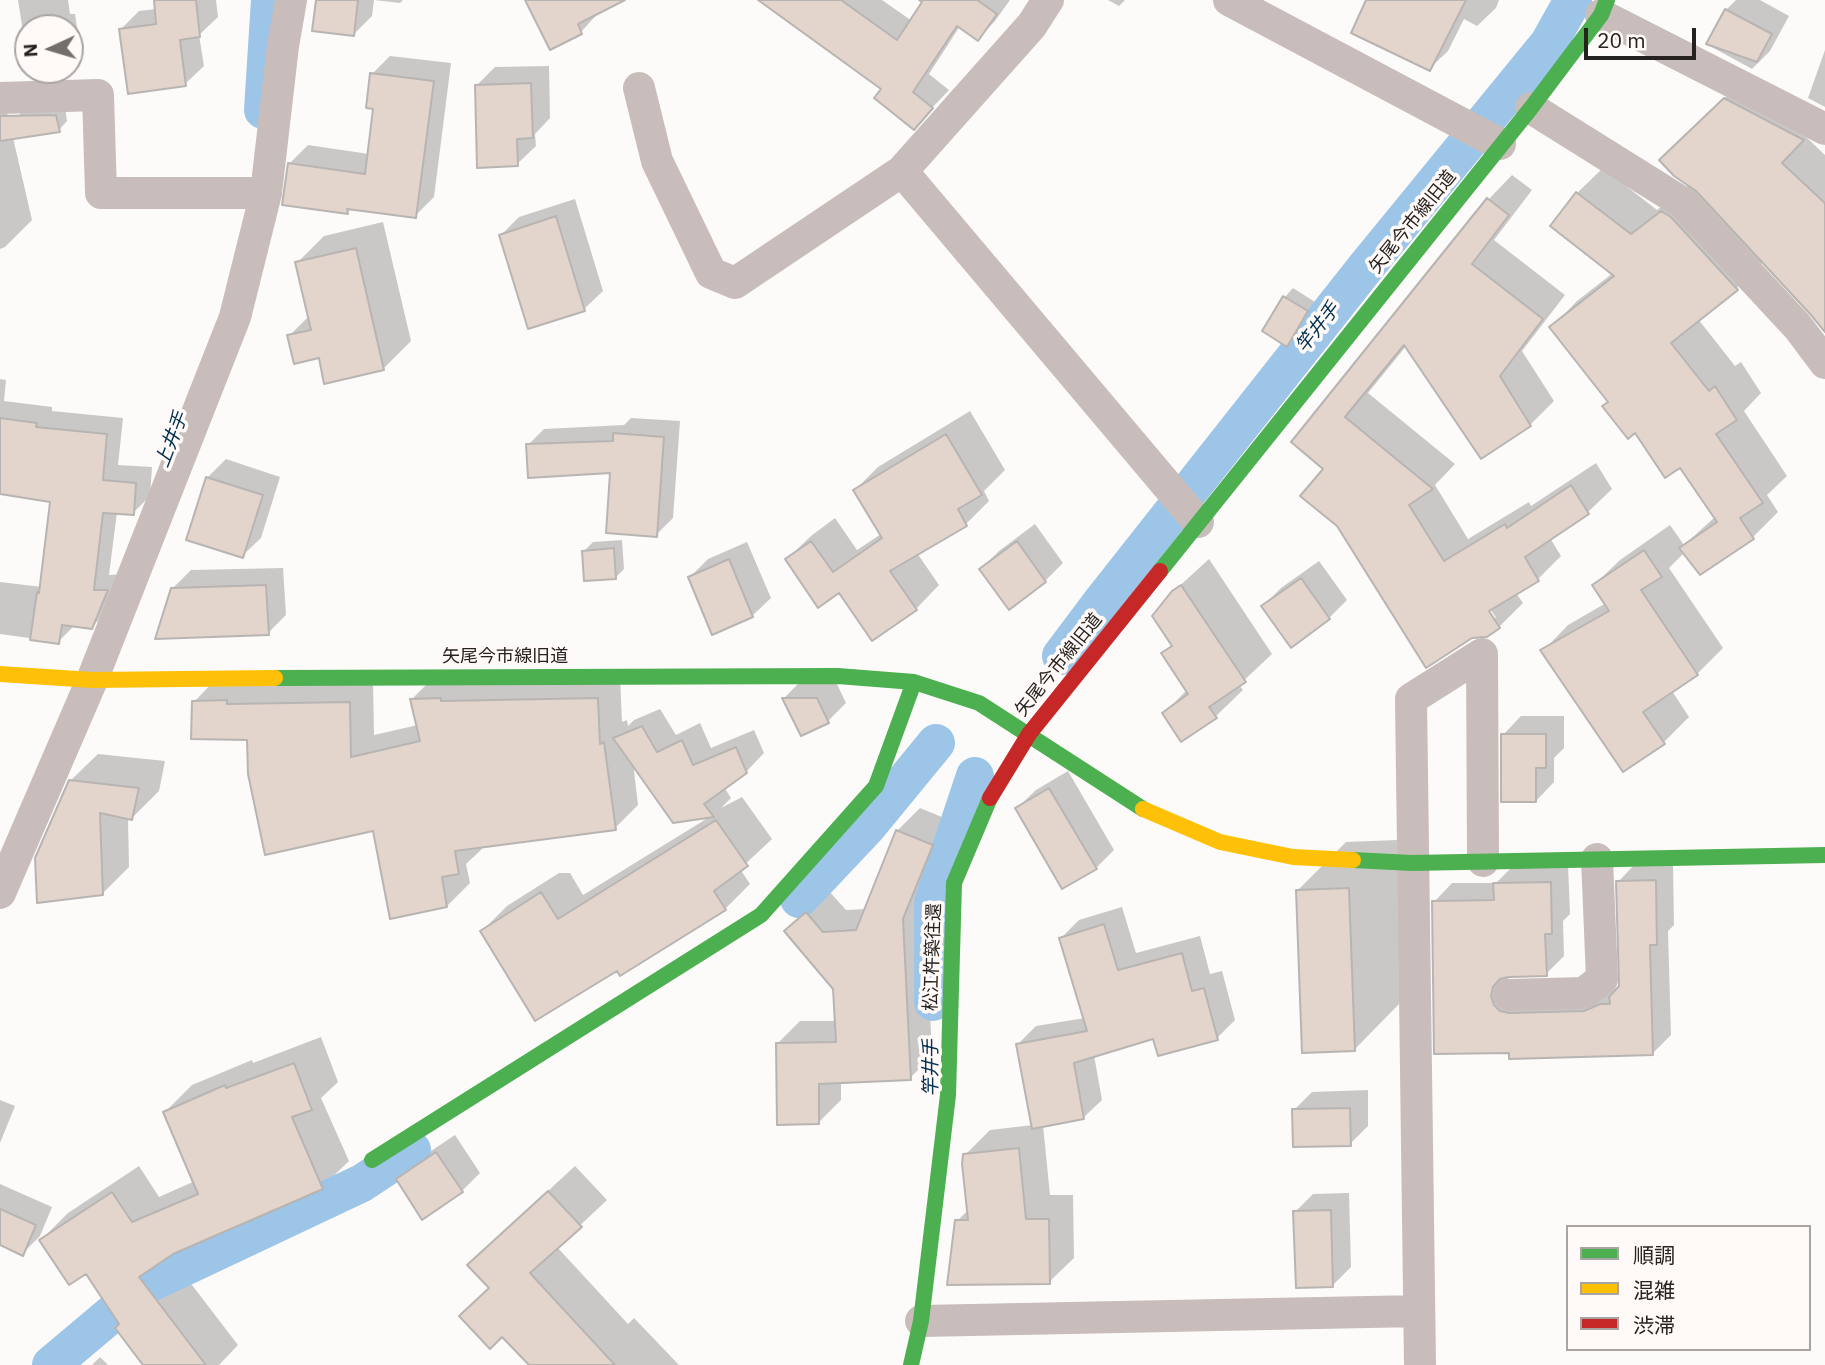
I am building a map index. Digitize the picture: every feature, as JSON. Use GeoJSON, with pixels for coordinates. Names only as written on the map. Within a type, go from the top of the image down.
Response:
{"type":"FeatureCollection","features":[{"type":"Feature","properties":{"kind":"street"},"geometry":{"type":"LineString","coordinates":[[0,893],[92,680],[235,317],[266,193],[291,0]]}},
{"type":"Feature","properties":{"kind":"street"},"geometry":{"type":"LineString","coordinates":[[639,88],[657,161],[711,273],[735,283],[902,172],[1032,25],[1048,0]]}},
{"type":"Feature","properties":{"kind":"street"},"geometry":{"type":"LineString","coordinates":[[1229,0],[1500,144]]}},
{"type":"Feature","properties":{"kind":"street"},"geometry":{"type":"LineString","coordinates":[[1604,7],[1825,130]]}},
{"type":"Feature","properties":{"kind":"street","name":"矢尾今市線旧道"},"geometry":{"type":"LineString","coordinates":[[0,674],[92,680],[838,676],[914,682],[979,703],[1029,734],[1531,108],[1604,7]]}},
{"type":"Feature","properties":{"kind":"street"},"geometry":{"type":"LineString","coordinates":[[0,98],[98,95],[101,193],[266,193]]}},
{"type":"Feature","properties":{"kind":"street"},"geometry":{"type":"LineString","coordinates":[[1531,108],[1683,203],[1798,327],[1825,363]]}},
{"type":"Feature","properties":{"kind":"street"},"geometry":{"type":"LineString","coordinates":[[902,172],[1198,522]]}},
{"type":"Feature","properties":{"kind":"street"},"geometry":{"type":"LineString","coordinates":[[1420,1365],[1411,699],[1482,654],[1483,861]]}},
{"type":"Feature","properties":{"kind":"street"},"geometry":{"type":"LineString","coordinates":[[372,1160],[761,915],[876,786],[914,682]]}},
{"type":"Feature","properties":{"kind":"street"},"geometry":{"type":"LineString","coordinates":[[1029,734],[1147,812],[1220,842],[1293,856],[1412,863],[1825,855]]}},
{"type":"Feature","properties":{"kind":"street","name":"松江杵築往還"},"geometry":{"type":"LineString","coordinates":[[911,1365],[921,1321],[948,1095],[954,883],[984,808],[1029,734]]}},
{"type":"Feature","properties":{"kind":"street"},"geometry":{"type":"LineString","coordinates":[[1509,995],[1584,993],[1602,979],[1597,859]]}},
{"type":"Feature","properties":{"kind":"street"},"geometry":{"type":"LineString","coordinates":[[921,1321],[1418,1311]]}},
{"type":"Feature","properties":{"kind":"building"},"geometry":{"type":"Polygon","coordinates":[[[154,0],[196,0],[200,37],[180,40],[186,86],[128,94],[119,29],[156,24],[154,0]]]}},
{"type":"Feature","properties":{"kind":"building"},"geometry":{"type":"Polygon","coordinates":[[[316,0],[358,0],[354,36],[312,31],[316,0]]]}},
{"type":"Feature","properties":{"kind":"building"},"geometry":{"type":"Polygon","coordinates":[[[525,0],[625,0],[578,24],[582,34],[550,50],[525,0]]]}},
{"type":"Feature","properties":{"kind":"building"},"geometry":{"type":"Polygon","coordinates":[[[758,0],[841,0],[897,40],[922,2],[919,0],[977,0],[997,14],[978,41],[957,26],[913,92],[933,108],[914,130],[874,98],[881,89],[758,0]]]}},
{"type":"Feature","properties":{"kind":"building"},"geometry":{"type":"Polygon","coordinates":[[[1366,0],[1466,0],[1430,71],[1351,33],[1366,0]]]}},
{"type":"Feature","properties":{"kind":"building"},"geometry":{"type":"Polygon","coordinates":[[[1725,9],[1772,34],[1757,62],[1706,44],[1725,9]]]}},
{"type":"Feature","properties":{"kind":"building"},"geometry":{"type":"Polygon","coordinates":[[[370,73],[434,81],[416,218],[347,209],[348,214],[282,205],[288,163],[365,174],[373,109],[366,108],[370,73]]]}},
{"type":"Feature","properties":{"kind":"building"},"geometry":{"type":"Polygon","coordinates":[[[531,83],[533,138],[517,139],[518,166],[477,168],[475,85],[531,83]]]}},
{"type":"Feature","properties":{"kind":"building"},"geometry":{"type":"Polygon","coordinates":[[[1724,98],[1804,140],[1782,163],[1825,203],[1825,332],[1696,191],[1674,176],[1659,160],[1724,98]]]}},
{"type":"Feature","properties":{"kind":"building"},"geometry":{"type":"Polygon","coordinates":[[[56,115],[60,132],[0,141],[0,116],[56,115]]]}},
{"type":"Feature","properties":{"kind":"building"},"geometry":{"type":"Polygon","coordinates":[[[1576,192],[1631,234],[1661,211],[1671,217],[1738,290],[1671,343],[1709,391],[1715,386],[1737,420],[1716,434],[1763,503],[1740,518],[1754,539],[1700,575],[1679,548],[1717,522],[1680,468],[1665,478],[1635,433],[1628,439],[1602,406],[1608,402],[1549,327],[1614,276],[1550,226],[1576,192]]]}},
{"type":"Feature","properties":{"kind":"building"},"geometry":{"type":"Polygon","coordinates":[[[1487,198],[1509,215],[1472,264],[1543,319],[1500,376],[1531,426],[1481,459],[1404,345],[1345,417],[1433,489],[1409,505],[1444,561],[1505,524],[1507,528],[1571,485],[1589,514],[1525,557],[1539,581],[1489,611],[1500,628],[1487,637],[1472,638],[1426,668],[1337,526],[1300,496],[1323,469],[1291,442],[1487,198]]]}},
{"type":"Feature","properties":{"kind":"building"},"geometry":{"type":"Polygon","coordinates":[[[556,216],[585,311],[528,329],[499,235],[556,216]]]}},
{"type":"Feature","properties":{"kind":"building"},"geometry":{"type":"Polygon","coordinates":[[[356,248],[384,370],[324,384],[319,358],[294,364],[287,335],[311,330],[295,262],[356,248]]]}},
{"type":"Feature","properties":{"kind":"building"},"geometry":{"type":"Polygon","coordinates":[[[1283,296],[1308,311],[1287,347],[1262,331],[1283,296]]]}},
{"type":"Feature","properties":{"kind":"building"},"geometry":{"type":"Polygon","coordinates":[[[0,418],[37,423],[36,427],[107,434],[103,480],[136,483],[134,515],[103,513],[94,590],[108,590],[92,629],[62,625],[59,644],[30,640],[37,592],[39,593],[50,502],[0,494],[0,418]]]}},
{"type":"Feature","properties":{"kind":"building"},"geometry":{"type":"Polygon","coordinates":[[[613,433],[664,437],[657,537],[606,533],[610,473],[528,478],[526,444],[613,441],[613,433]]]}},
{"type":"Feature","properties":{"kind":"building"},"geometry":{"type":"Polygon","coordinates":[[[946,434],[982,495],[958,509],[967,526],[890,571],[917,610],[872,641],[839,593],[818,608],[785,559],[811,541],[833,572],[882,538],[853,490],[946,434]]]}},
{"type":"Feature","properties":{"kind":"building"},"geometry":{"type":"Polygon","coordinates":[[[206,477],[263,495],[243,558],[186,540],[206,477]]]}},
{"type":"Feature","properties":{"kind":"building"},"geometry":{"type":"Polygon","coordinates":[[[1017,541],[1046,582],[1009,610],[979,569],[1017,541]]]}},
{"type":"Feature","properties":{"kind":"building"},"geometry":{"type":"Polygon","coordinates":[[[614,548],[616,579],[584,581],[582,551],[614,548]]]}},
{"type":"Feature","properties":{"kind":"building"},"geometry":{"type":"Polygon","coordinates":[[[1644,550],[1662,577],[1641,590],[1698,675],[1643,712],[1665,744],[1623,772],[1540,650],[1609,611],[1592,585],[1644,550]]]}},
{"type":"Feature","properties":{"kind":"building"},"geometry":{"type":"Polygon","coordinates":[[[729,559],[753,617],[712,635],[688,577],[729,559]]]}},
{"type":"Feature","properties":{"kind":"building"},"geometry":{"type":"Polygon","coordinates":[[[1301,578],[1330,619],[1291,648],[1261,606],[1301,578]]]}},
{"type":"Feature","properties":{"kind":"building"},"geometry":{"type":"Polygon","coordinates":[[[266,585],[269,635],[155,639],[171,588],[266,585]]]}},
{"type":"Feature","properties":{"kind":"building"},"geometry":{"type":"Polygon","coordinates":[[[1181,585],[1246,682],[1209,707],[1217,718],[1181,742],[1162,713],[1188,694],[1161,653],[1172,646],[1152,616],[1172,591],[1181,585]]]}},
{"type":"Feature","properties":{"kind":"building"},"geometry":{"type":"Polygon","coordinates":[[[441,698],[441,701],[598,698],[600,744],[604,742],[616,830],[455,851],[459,874],[442,877],[447,907],[390,919],[373,831],[265,855],[248,774],[247,740],[191,739],[192,701],[227,700],[227,704],[350,702],[351,757],[420,741],[410,699],[441,698]]]}},
{"type":"Feature","properties":{"kind":"building"},"geometry":{"type":"Polygon","coordinates":[[[782,698],[817,698],[829,723],[801,736],[782,698]]]}},
{"type":"Feature","properties":{"kind":"building"},"geometry":{"type":"Polygon","coordinates":[[[642,726],[657,752],[682,740],[693,765],[736,747],[747,773],[704,804],[714,817],[673,823],[613,738],[642,726]]]}},
{"type":"Feature","properties":{"kind":"building"},"geometry":{"type":"Polygon","coordinates":[[[1501,734],[1546,734],[1546,768],[1536,768],[1536,802],[1501,802],[1501,734]]]}},
{"type":"Feature","properties":{"kind":"building"},"geometry":{"type":"Polygon","coordinates":[[[69,780],[139,788],[132,820],[100,813],[103,895],[37,903],[35,858],[69,780]]]}},
{"type":"Feature","properties":{"kind":"building"},"geometry":{"type":"Polygon","coordinates":[[[1049,788],[1097,869],[1062,889],[1015,808],[1049,788]]]}},
{"type":"Feature","properties":{"kind":"building"},"geometry":{"type":"Polygon","coordinates":[[[716,820],[748,866],[714,891],[726,910],[620,976],[617,971],[535,1021],[480,931],[541,892],[558,919],[716,820]]]}},
{"type":"Feature","properties":{"kind":"building"},"geometry":{"type":"Polygon","coordinates":[[[896,830],[933,845],[903,919],[911,1080],[819,1084],[819,1124],[777,1125],[776,1043],[836,1042],[833,989],[784,931],[806,912],[823,932],[856,930],[896,830]]]}},
{"type":"Feature","properties":{"kind":"building"},"geometry":{"type":"Polygon","coordinates":[[[1656,880],[1657,945],[1650,945],[1653,1055],[1509,1059],[1509,1053],[1434,1054],[1432,901],[1494,900],[1493,883],[1551,882],[1552,934],[1545,934],[1547,976],[1500,979],[1493,987],[1491,996],[1500,1011],[1509,1013],[1584,1011],[1600,1004],[1610,1004],[1609,997],[1619,986],[1616,881],[1656,880]]]}},
{"type":"Feature","properties":{"kind":"building"},"geometry":{"type":"Polygon","coordinates":[[[1349,888],[1355,1051],[1302,1053],[1296,890],[1349,888]]]}},
{"type":"Feature","properties":{"kind":"building"},"geometry":{"type":"Polygon","coordinates":[[[1104,924],[1118,970],[1182,953],[1192,991],[1204,988],[1218,1040],[1158,1056],[1153,1039],[1074,1063],[1084,1119],[1032,1129],[1016,1044],[1087,1031],[1059,938],[1104,924]]]}},
{"type":"Feature","properties":{"kind":"building"},"geometry":{"type":"Polygon","coordinates":[[[294,1063],[312,1110],[292,1117],[323,1189],[173,1254],[139,1277],[206,1365],[143,1365],[115,1328],[119,1324],[86,1274],[69,1285],[39,1240],[112,1192],[132,1222],[198,1194],[163,1112],[225,1085],[226,1088],[294,1063]]]}},
{"type":"Feature","properties":{"kind":"building"},"geometry":{"type":"Polygon","coordinates":[[[1350,1108],[1351,1146],[1293,1147],[1292,1109],[1350,1108]]]}},
{"type":"Feature","properties":{"kind":"building"},"geometry":{"type":"Polygon","coordinates":[[[1019,1148],[1026,1219],[1049,1219],[1050,1284],[947,1285],[955,1220],[968,1220],[963,1154],[1019,1148]]]}},
{"type":"Feature","properties":{"kind":"building"},"geometry":{"type":"Polygon","coordinates":[[[436,1152],[463,1192],[422,1220],[396,1179],[436,1152]]]}},
{"type":"Feature","properties":{"kind":"building"},"geometry":{"type":"Polygon","coordinates":[[[548,1191],[582,1227],[530,1273],[615,1365],[529,1365],[502,1337],[490,1349],[459,1316],[489,1288],[467,1265],[548,1191]]]}},
{"type":"Feature","properties":{"kind":"building"},"geometry":{"type":"Polygon","coordinates":[[[0,1209],[36,1225],[23,1256],[0,1245],[0,1209]]]}},
{"type":"Feature","properties":{"kind":"building"},"geometry":{"type":"Polygon","coordinates":[[[1331,1210],[1333,1287],[1296,1288],[1293,1211],[1331,1210]]]}},
{"type":"Feature","properties":{"kind":"waterway","name":"上井手"},"geometry":{"type":"LineString","coordinates":[[263,110],[270,0]]}},
{"type":"Feature","properties":{"kind":"waterway","name":"竿井手"},"geometry":{"type":"LineString","coordinates":[[1061,656],[1365,268],[1549,43],[1573,0]]}},
{"type":"Feature","properties":{"kind":"waterway"},"geometry":{"type":"LineString","coordinates":[[799,899],[867,827],[936,743]]}},
{"type":"Feature","properties":{"kind":"waterway","name":"竿井手"},"geometry":{"type":"LineString","coordinates":[[933,1002],[933,902],[975,776]]}},
{"type":"Feature","properties":{"kind":"waterway"},"geometry":{"type":"LineString","coordinates":[[51,1365],[146,1285],[362,1183],[412,1150]]}},
{"type":"Feature","properties":{"kind":"traffic: fast"},"geometry":{"type":"LineString","coordinates":[[1160,571],[1531,108],[1601,15],[1607,0]]}},
{"type":"Feature","properties":{"kind":"traffic: fast"},"geometry":{"type":"LineString","coordinates":[[275,678],[838,676],[914,682],[979,703],[1143,809]]}},
{"type":"Feature","properties":{"kind":"traffic: fast"},"geometry":{"type":"LineString","coordinates":[[372,1160],[761,915],[876,786],[914,682]]}},
{"type":"Feature","properties":{"kind":"traffic: fast"},"geometry":{"type":"LineString","coordinates":[[911,1365],[921,1321],[948,1095],[954,883],[990,798]]}},
{"type":"Feature","properties":{"kind":"traffic: fast"},"geometry":{"type":"LineString","coordinates":[[1353,860],[1412,863],[1825,855]]}},
{"type":"Feature","properties":{"kind":"traffic: slow"},"geometry":{"type":"LineString","coordinates":[[0,674],[92,680],[275,678]]}},
{"type":"Feature","properties":{"kind":"traffic: slow"},"geometry":{"type":"LineString","coordinates":[[1143,809],[1220,842],[1293,857],[1353,860]]}},
{"type":"Feature","properties":{"kind":"traffic: jam"},"geometry":{"type":"LineString","coordinates":[[990,798],[1029,734],[1160,571]]}}]}
